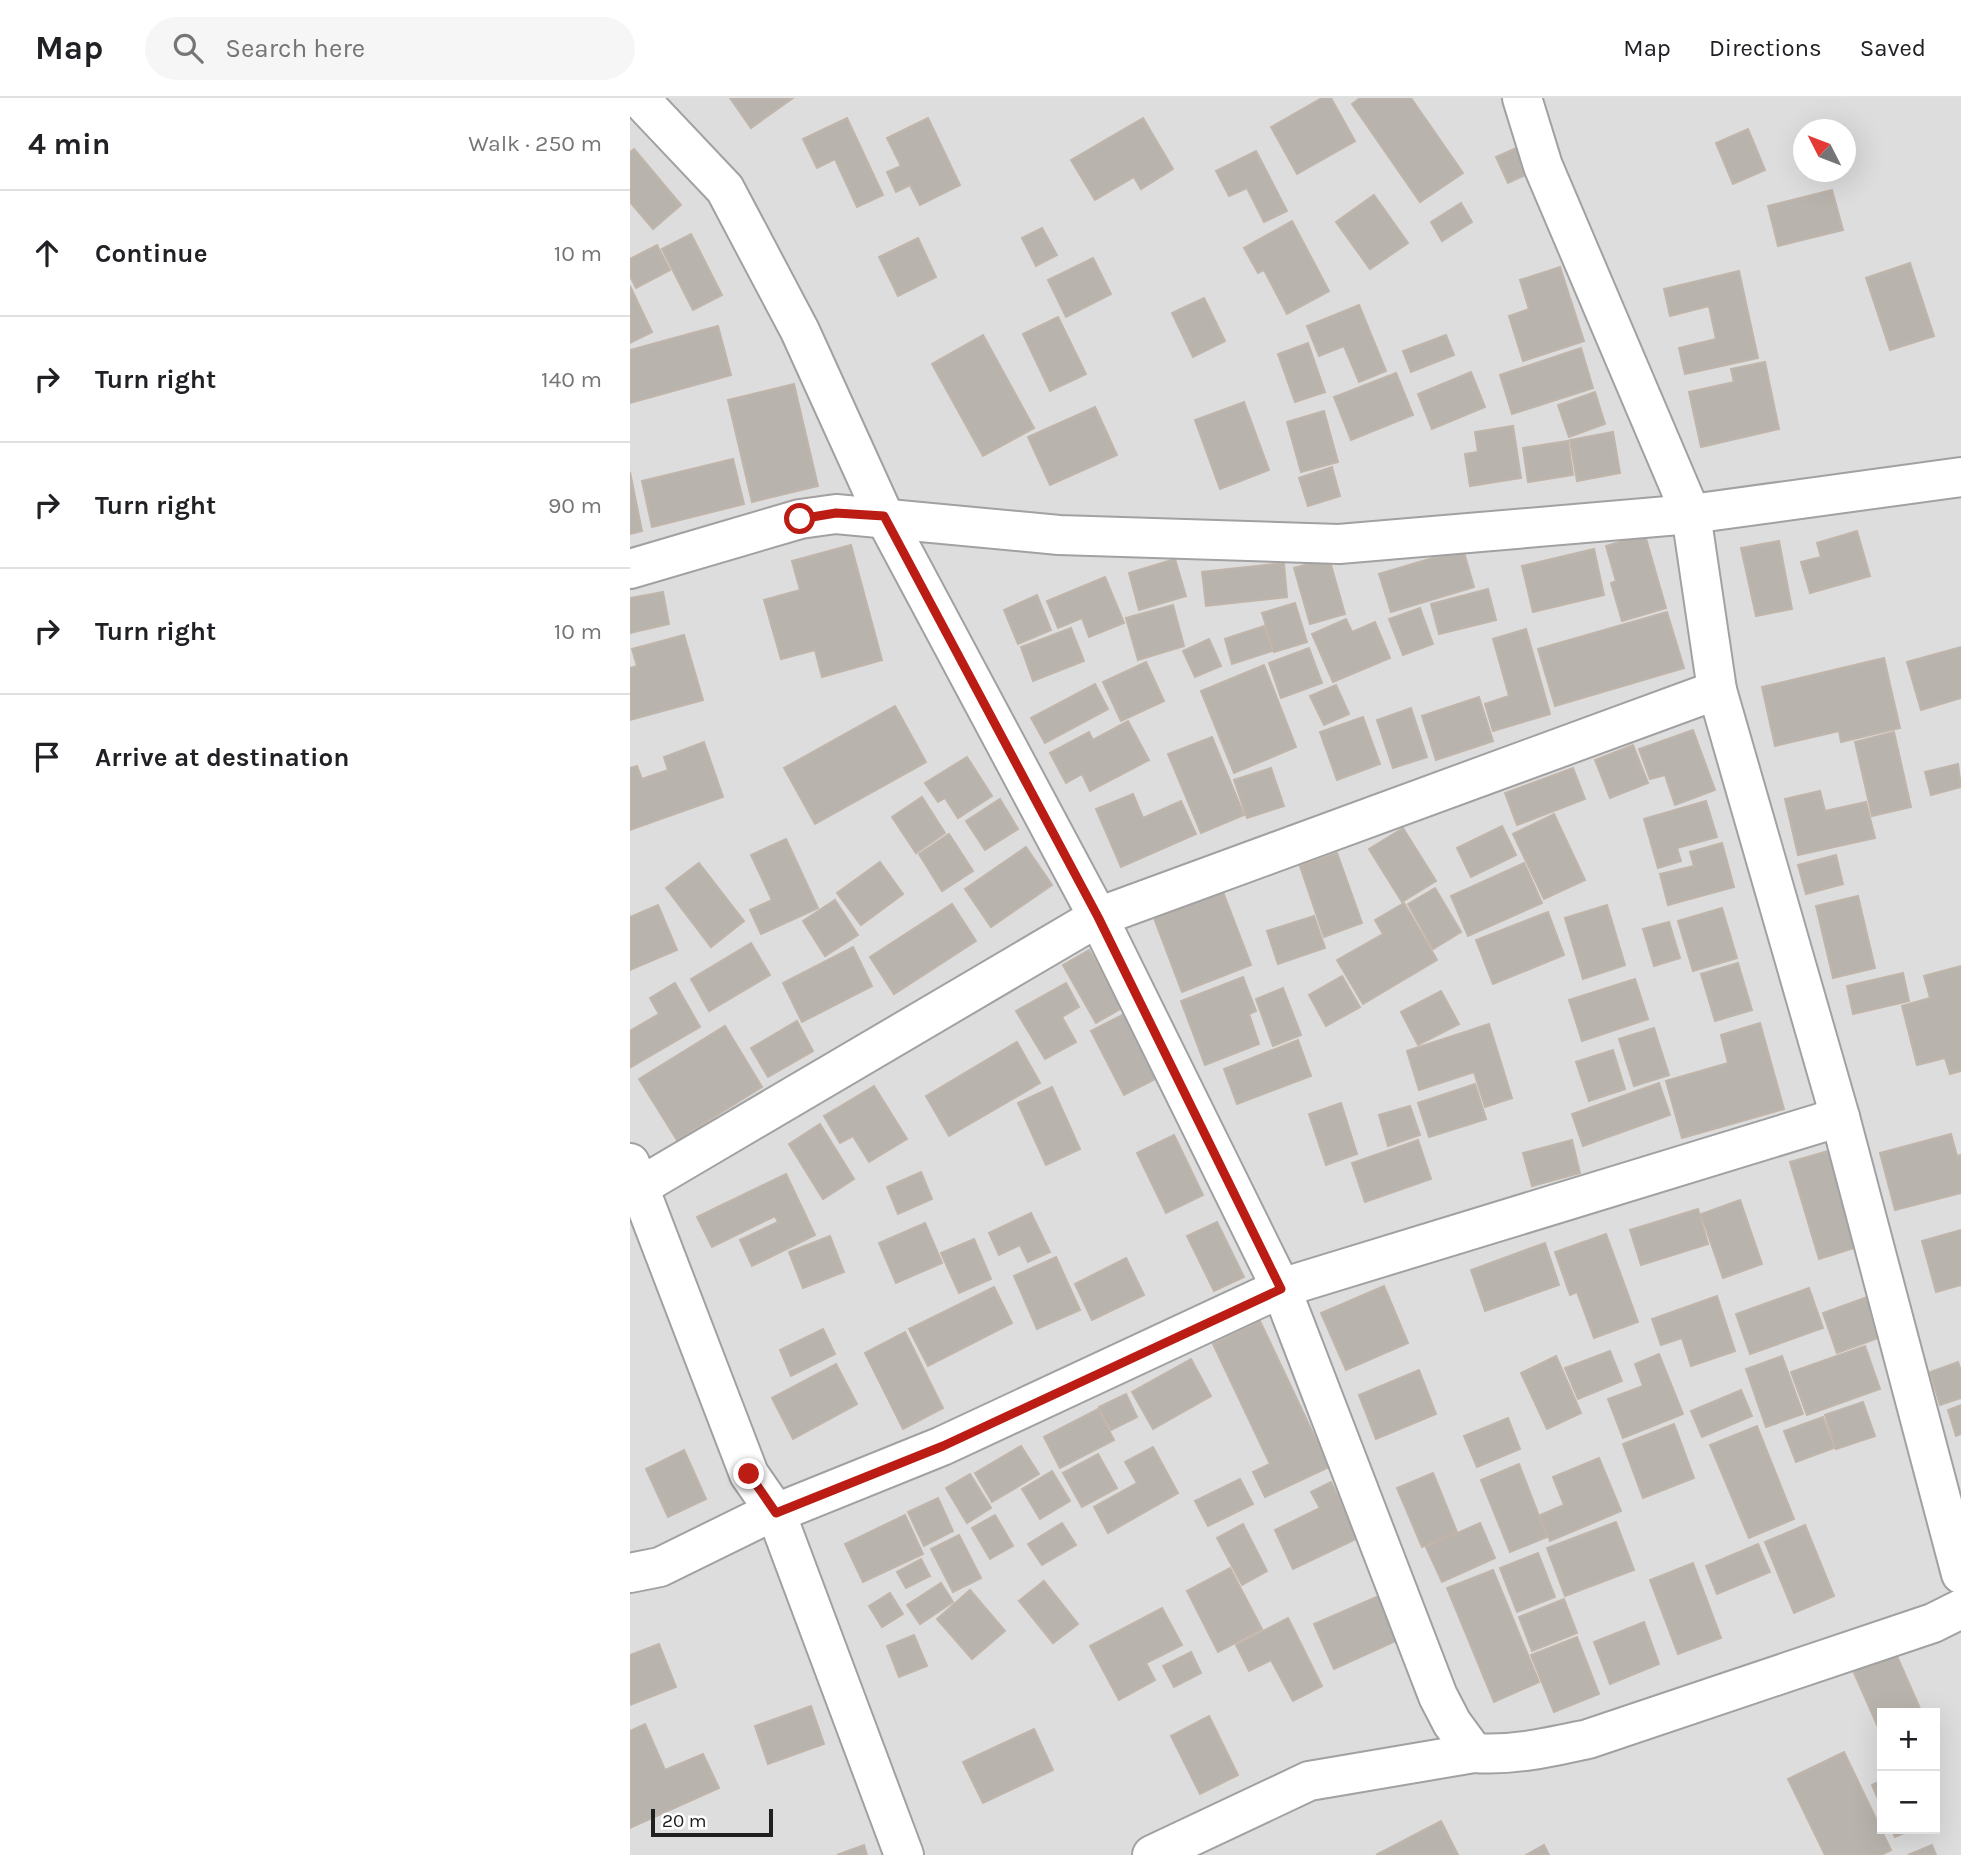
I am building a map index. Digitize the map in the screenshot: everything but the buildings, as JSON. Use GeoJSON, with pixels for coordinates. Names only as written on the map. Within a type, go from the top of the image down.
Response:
{"type":"FeatureCollection","features":[{"type":"Feature","properties":{"kind":"street"},"geometry":{"type":"LineString","coordinates":[[639,98],[725,189],[800,331],[884,516],[1098,917],[1281,1289],[1438,1696],[1452,1723],[1474,1753]]}},
{"type":"Feature","properties":{"kind":"street"},"geometry":{"type":"LineString","coordinates":[[1522,98],[1543,166],[1691,514],[1717,690],[1840,1117],[1961,1574]]}},
{"type":"Feature","properties":{"kind":"street"},"geometry":{"type":"LineString","coordinates":[[630,569],[800,519],[836,513],[1059,535],[1339,544],[1691,514],[1961,477]]}},
{"type":"Feature","properties":{"kind":"street"},"geometry":{"type":"LineString","coordinates":[[904,1855],[775,1512],[749,1474],[633,1180],[1098,917],[1717,690]]}},
{"type":"Feature","properties":{"kind":"street"},"geometry":{"type":"LineString","coordinates":[[630,1573],[660,1567],[775,1512],[943,1446],[1281,1289],[1840,1117]]}},
{"type":"Feature","properties":{"kind":"street"},"geometry":{"type":"LineString","coordinates":[[1152,1855],[1309,1781],[1474,1753],[1532,1751],[1588,1740],[1934,1623],[1961,1609]]}},
{"type":"Feature","properties":{"kind":"shaded area"},"geometry":{"type":"Polygon","coordinates":[[[630,98],[1961,98],[1961,1855],[630,1855],[630,98]]]}},
{"type":"Feature","properties":{"kind":"route"},"geometry":{"type":"LineString","coordinates":[[749,1474],[776,1513],[943,1446],[1281,1289],[1098,917],[884,516],[836,513],[800,519]]}}]}
